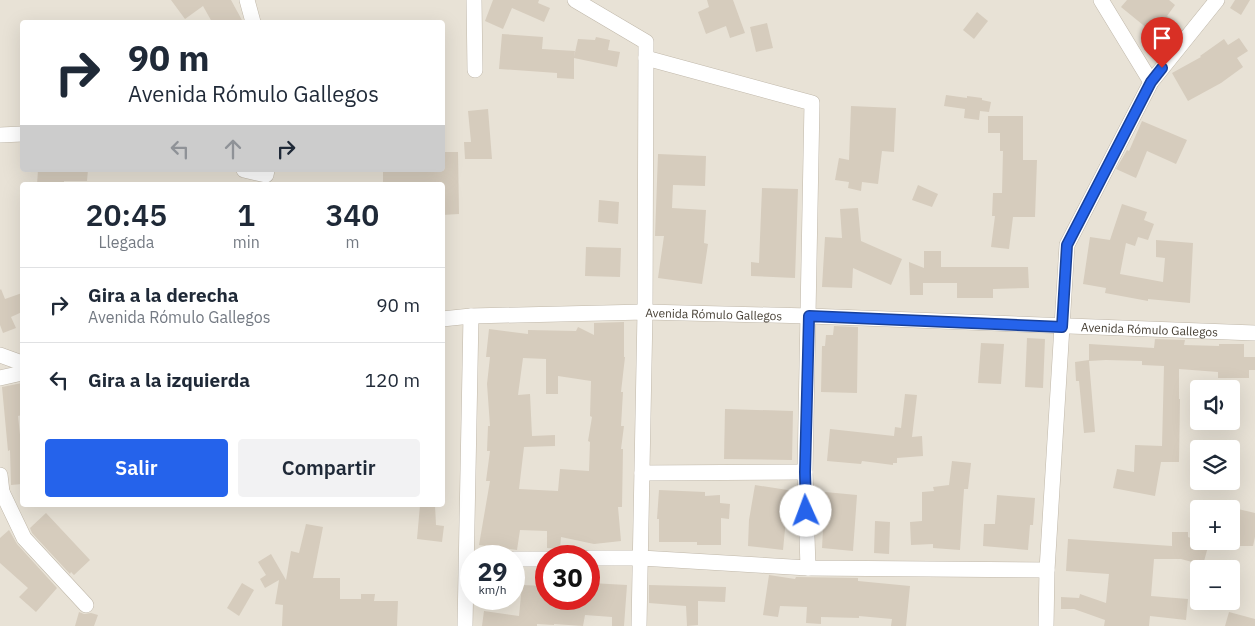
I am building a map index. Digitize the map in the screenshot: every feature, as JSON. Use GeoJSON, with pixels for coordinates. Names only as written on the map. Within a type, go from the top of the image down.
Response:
{"type":"FeatureCollection","features":[{"type":"Feature","properties":{"kind":"street"},"geometry":{"type":"LineString","coordinates":[[247,0],[252,20]]}},
{"type":"Feature","properties":{"kind":"street"},"geometry":{"type":"LineString","coordinates":[[474,0],[475,70]]}},
{"type":"Feature","properties":{"kind":"street"},"geometry":{"type":"LineString","coordinates":[[575,0],[646,42],[645,312],[639,626]]}},
{"type":"Feature","properties":{"kind":"street"},"geometry":{"type":"LineString","coordinates":[[1101,0],[1151,82]]}},
{"type":"Feature","properties":{"kind":"street"},"geometry":{"type":"LineString","coordinates":[[1046,626],[1047,570],[1067,245],[1151,82],[1217,0]]}},
{"type":"Feature","properties":{"kind":"street"},"geometry":{"type":"LineString","coordinates":[[646,58],[812,103],[805,472],[808,568]]}},
{"type":"Feature","properties":{"kind":"street"},"geometry":{"type":"LineString","coordinates":[[0,135],[20,134]]}},
{"type":"Feature","properties":{"kind":"street"},"geometry":{"type":"LineString","coordinates":[[253,172],[266,175],[267,172]]}},
{"type":"Feature","properties":{"kind":"street","name":"Avenida Rómulo Gallegos"},"geometry":{"type":"LineString","coordinates":[[445,319],[471,316],[645,312],[809,316],[1255,334]]}},
{"type":"Feature","properties":{"kind":"street"},"geometry":{"type":"LineString","coordinates":[[469,545],[471,316]]}},
{"type":"Feature","properties":{"kind":"street"},"geometry":{"type":"LineString","coordinates":[[0,355],[20,361]]}},
{"type":"Feature","properties":{"kind":"street"},"geometry":{"type":"LineString","coordinates":[[0,378],[20,373]]}},
{"type":"Feature","properties":{"kind":"street"},"geometry":{"type":"LineString","coordinates":[[642,473],[805,472]]}},
{"type":"Feature","properties":{"kind":"street"},"geometry":{"type":"LineString","coordinates":[[0,475],[1,495],[24,538],[86,605]]}},
{"type":"Feature","properties":{"kind":"street"},"geometry":{"type":"LineString","coordinates":[[600,558],[641,558],[808,568],[1047,570]]}},
{"type":"Feature","properties":{"kind":"street"},"geometry":{"type":"LineString","coordinates":[[465,626],[466,610]]}},
{"type":"Feature","properties":{"kind":"shaded area"},"geometry":{"type":"Polygon","coordinates":[[[0,0],[1255,0],[1255,626],[0,626],[0,0]]]}},
{"type":"Feature","properties":{"kind":"building"},"geometry":{"type":"Polygon","coordinates":[[[171,0],[231,0],[242,20],[211,20],[203,6],[185,19],[171,0]]]}},
{"type":"Feature","properties":{"kind":"building"},"geometry":{"type":"Polygon","coordinates":[[[493,0],[539,0],[538,3],[550,8],[544,22],[512,8],[503,29],[485,21],[493,0]]]}},
{"type":"Feature","properties":{"kind":"building"},"geometry":{"type":"Polygon","coordinates":[[[707,0],[733,0],[745,33],[730,38],[726,26],[706,34],[698,12],[709,7],[707,0]]]}},
{"type":"Feature","properties":{"kind":"building"},"geometry":{"type":"Polygon","coordinates":[[[1127,0],[1169,0],[1175,5],[1167,16],[1173,20],[1159,38],[1121,7],[1127,0]]]}},
{"type":"Feature","properties":{"kind":"building"},"geometry":{"type":"Polygon","coordinates":[[[1235,0],[1250,0],[1241,15],[1230,8],[1235,0]]]}},
{"type":"Feature","properties":{"kind":"building"},"geometry":{"type":"Polygon","coordinates":[[[977,12],[988,21],[974,39],[963,30],[977,12]]]}},
{"type":"Feature","properties":{"kind":"building"},"geometry":{"type":"Polygon","coordinates":[[[767,23],[773,48],[756,52],[750,27],[767,23]]]}},
{"type":"Feature","properties":{"kind":"building"},"geometry":{"type":"Polygon","coordinates":[[[502,34],[543,37],[542,49],[575,51],[574,57],[578,39],[595,40],[596,37],[610,40],[608,50],[620,52],[617,67],[574,58],[574,79],[557,78],[557,73],[499,69],[502,34]]]}},
{"type":"Feature","properties":{"kind":"building"},"geometry":{"type":"Polygon","coordinates":[[[1239,38],[1248,51],[1237,58],[1243,67],[1221,83],[1188,101],[1172,73],[1201,57],[1224,39],[1228,45],[1239,38]]]}},
{"type":"Feature","properties":{"kind":"building"},"geometry":{"type":"Polygon","coordinates":[[[946,95],[982,98],[982,100],[991,102],[989,112],[980,111],[979,120],[964,118],[965,109],[944,106],[946,95]]]}},
{"type":"Feature","properties":{"kind":"building"},"geometry":{"type":"Polygon","coordinates":[[[851,106],[896,108],[894,152],[882,151],[878,184],[862,182],[861,191],[848,188],[849,182],[835,180],[839,158],[849,160],[851,106]]]}},
{"type":"Feature","properties":{"kind":"building"},"geometry":{"type":"Polygon","coordinates":[[[488,109],[492,159],[465,159],[464,142],[471,142],[468,111],[488,109]]]}},
{"type":"Feature","properties":{"kind":"building"},"geometry":{"type":"Polygon","coordinates":[[[988,116],[1023,116],[1023,160],[1037,160],[1035,217],[1013,217],[1009,249],[991,247],[995,216],[992,216],[993,193],[1002,193],[1003,151],[1000,151],[1000,133],[988,133],[988,116]]]}},
{"type":"Feature","properties":{"kind":"building"},"geometry":{"type":"Polygon","coordinates":[[[1142,121],[1187,140],[1176,164],[1147,151],[1136,178],[1116,169],[1127,150],[1129,151],[1142,121]]]}},
{"type":"Feature","properties":{"kind":"building"},"geometry":{"type":"Polygon","coordinates":[[[445,152],[458,152],[459,214],[445,215],[445,182],[383,182],[383,172],[445,172],[445,152]]]}},
{"type":"Feature","properties":{"kind":"building"},"geometry":{"type":"Polygon","coordinates":[[[658,154],[706,156],[705,186],[673,185],[672,208],[706,210],[704,243],[708,244],[702,284],[658,278],[664,236],[655,236],[658,154]]]}},
{"type":"Feature","properties":{"kind":"building"},"geometry":{"type":"Polygon","coordinates":[[[38,172],[88,172],[87,181],[37,182],[38,172]]]}},
{"type":"Feature","properties":{"kind":"building"},"geometry":{"type":"Polygon","coordinates":[[[918,185],[938,194],[932,207],[912,200],[918,185]]]}},
{"type":"Feature","properties":{"kind":"building"},"geometry":{"type":"Polygon","coordinates":[[[762,188],[798,189],[795,278],[751,276],[751,262],[759,263],[762,188]]]}},
{"type":"Feature","properties":{"kind":"building"},"geometry":{"type":"Polygon","coordinates":[[[599,200],[619,202],[618,224],[598,222],[599,200]]]}},
{"type":"Feature","properties":{"kind":"building"},"geometry":{"type":"Polygon","coordinates":[[[1122,204],[1147,212],[1144,220],[1154,224],[1148,240],[1138,237],[1135,246],[1126,243],[1120,274],[1163,282],[1165,258],[1156,257],[1156,240],[1193,243],[1190,303],[1148,299],[1148,301],[1105,293],[1106,288],[1083,284],[1090,237],[1110,240],[1122,204]]]}},
{"type":"Feature","properties":{"kind":"building"},"geometry":{"type":"Polygon","coordinates":[[[858,208],[861,241],[902,259],[891,285],[853,268],[852,288],[822,287],[825,237],[842,238],[840,209],[858,208]]]}},
{"type":"Feature","properties":{"kind":"building"},"geometry":{"type":"Polygon","coordinates":[[[586,247],[621,248],[620,277],[585,276],[586,247]]]}},
{"type":"Feature","properties":{"kind":"building"},"geometry":{"type":"Polygon","coordinates":[[[924,251],[941,251],[941,267],[1028,267],[1029,288],[993,289],[993,298],[957,298],[957,283],[923,283],[923,295],[910,295],[909,262],[924,268],[924,251]]]}},
{"type":"Feature","properties":{"kind":"building"},"geometry":{"type":"Polygon","coordinates":[[[0,290],[5,299],[20,294],[20,313],[11,317],[16,328],[3,333],[0,325],[0,290]]]}},
{"type":"Feature","properties":{"kind":"building"},"geometry":{"type":"Polygon","coordinates":[[[624,322],[625,357],[621,392],[623,392],[621,426],[624,426],[621,449],[623,449],[622,507],[618,507],[621,541],[594,544],[561,537],[560,545],[547,545],[547,531],[520,530],[518,545],[479,545],[490,481],[486,481],[490,451],[487,451],[488,426],[490,426],[487,384],[490,357],[486,357],[489,329],[528,334],[528,330],[576,331],[578,327],[594,335],[594,323],[624,322]],[[523,358],[518,395],[530,394],[532,436],[555,435],[555,446],[524,447],[519,489],[558,491],[560,469],[589,471],[590,442],[588,441],[592,417],[590,416],[591,381],[558,376],[558,394],[546,394],[546,359],[523,358]]]}},
{"type":"Feature","properties":{"kind":"building"},"geometry":{"type":"Polygon","coordinates":[[[834,326],[858,327],[857,393],[821,392],[822,346],[825,346],[826,335],[833,335],[834,326]]]}},
{"type":"Feature","properties":{"kind":"building"},"geometry":{"type":"Polygon","coordinates":[[[1027,338],[1045,339],[1043,388],[1025,387],[1027,338]]]}},
{"type":"Feature","properties":{"kind":"building"},"geometry":{"type":"Polygon","coordinates":[[[1155,339],[1185,340],[1184,345],[1219,346],[1219,344],[1244,344],[1244,357],[1255,357],[1255,370],[1249,370],[1249,378],[1218,378],[1218,372],[1179,369],[1179,462],[1161,462],[1155,496],[1113,488],[1117,469],[1134,472],[1135,445],[1162,446],[1164,366],[1142,365],[1142,361],[1089,361],[1095,432],[1084,433],[1079,381],[1076,381],[1075,362],[1089,360],[1089,344],[1154,348],[1155,339]]]}},
{"type":"Feature","properties":{"kind":"building"},"geometry":{"type":"Polygon","coordinates":[[[981,343],[1004,344],[1001,384],[978,383],[981,343]]]}},
{"type":"Feature","properties":{"kind":"building"},"geometry":{"type":"Polygon","coordinates":[[[20,383],[20,416],[18,416],[20,484],[11,485],[10,450],[8,451],[2,387],[20,383]]]}},
{"type":"Feature","properties":{"kind":"building"},"geometry":{"type":"Polygon","coordinates":[[[905,394],[917,395],[912,437],[922,436],[923,456],[897,458],[897,463],[893,463],[893,465],[862,461],[861,464],[827,461],[830,429],[894,436],[895,427],[901,428],[905,394]]]}},
{"type":"Feature","properties":{"kind":"building"},"geometry":{"type":"Polygon","coordinates":[[[725,409],[793,411],[792,460],[724,459],[725,409]]]}},
{"type":"Feature","properties":{"kind":"building"},"geometry":{"type":"Polygon","coordinates":[[[952,461],[971,463],[968,489],[964,489],[960,550],[933,548],[933,544],[911,545],[910,522],[922,521],[922,492],[934,491],[933,487],[949,485],[952,461]]]}},
{"type":"Feature","properties":{"kind":"building"},"geometry":{"type":"Polygon","coordinates":[[[755,485],[794,491],[791,508],[787,508],[783,550],[748,546],[749,520],[755,485]]]}},
{"type":"Feature","properties":{"kind":"building"},"geometry":{"type":"Polygon","coordinates":[[[659,490],[705,492],[705,496],[720,495],[720,503],[730,504],[729,519],[721,518],[721,545],[697,545],[697,542],[659,542],[659,519],[657,519],[659,490]]]}},
{"type":"Feature","properties":{"kind":"building"},"geometry":{"type":"Polygon","coordinates":[[[825,492],[857,495],[853,551],[822,548],[825,492]]]}},
{"type":"Feature","properties":{"kind":"building"},"geometry":{"type":"Polygon","coordinates":[[[997,495],[1035,498],[1033,525],[1030,525],[1028,550],[983,546],[984,524],[995,524],[997,495]]]}},
{"type":"Feature","properties":{"kind":"building"},"geometry":{"type":"Polygon","coordinates":[[[420,507],[435,507],[436,525],[444,526],[442,542],[417,539],[420,507]]]}},
{"type":"Feature","properties":{"kind":"building"},"geometry":{"type":"Polygon","coordinates":[[[1240,509],[1255,513],[1253,546],[1240,546],[1240,509]]]}},
{"type":"Feature","properties":{"kind":"building"},"geometry":{"type":"Polygon","coordinates":[[[46,513],[90,560],[74,575],[71,572],[70,574],[32,533],[30,528],[46,513]]]}},
{"type":"Feature","properties":{"kind":"building"},"geometry":{"type":"Polygon","coordinates":[[[875,521],[890,522],[889,554],[874,553],[875,521]]]}},
{"type":"Feature","properties":{"kind":"building"},"geometry":{"type":"Polygon","coordinates":[[[306,524],[323,527],[313,578],[340,578],[340,599],[361,599],[361,594],[375,594],[374,601],[398,601],[397,626],[282,626],[283,605],[275,604],[279,580],[265,588],[260,579],[266,575],[258,562],[271,554],[286,580],[291,551],[299,553],[306,524]]]}},
{"type":"Feature","properties":{"kind":"building"},"geometry":{"type":"Polygon","coordinates":[[[9,530],[17,544],[57,588],[36,612],[19,597],[28,588],[0,563],[0,538],[9,530]]]}},
{"type":"Feature","properties":{"kind":"building"},"geometry":{"type":"Polygon","coordinates":[[[1172,532],[1188,532],[1190,550],[1207,550],[1204,560],[1190,561],[1181,559],[1154,559],[1151,596],[1188,599],[1186,620],[1150,616],[1149,626],[1104,626],[1105,620],[1074,609],[1061,609],[1061,597],[1079,598],[1080,594],[1106,603],[1109,574],[1066,571],[1068,539],[1172,546],[1172,532]]]}},
{"type":"Feature","properties":{"kind":"building"},"geometry":{"type":"Polygon","coordinates":[[[769,575],[795,579],[796,577],[858,578],[858,581],[910,586],[906,626],[891,626],[892,619],[859,616],[859,618],[821,617],[821,624],[806,623],[807,607],[780,606],[778,617],[763,615],[769,575]]]}},
{"type":"Feature","properties":{"kind":"building"},"geometry":{"type":"Polygon","coordinates":[[[242,583],[254,590],[239,616],[227,608],[242,583]]]}},
{"type":"Feature","properties":{"kind":"building"},"geometry":{"type":"Polygon","coordinates":[[[600,584],[627,585],[624,626],[612,626],[612,617],[585,615],[583,626],[537,624],[537,626],[482,626],[484,611],[519,616],[520,610],[525,610],[525,585],[535,586],[535,610],[600,610],[600,584]]]}},
{"type":"Feature","properties":{"kind":"building"},"geometry":{"type":"Polygon","coordinates":[[[649,585],[726,587],[725,602],[698,601],[698,625],[687,626],[686,606],[649,603],[649,585]]]}},
{"type":"Feature","properties":{"kind":"building"},"geometry":{"type":"Polygon","coordinates":[[[79,612],[98,615],[94,626],[75,626],[79,612]]]}},
{"type":"Feature","properties":{"kind":"building"},"geometry":{"type":"Polygon","coordinates":[[[1229,612],[1255,619],[1255,626],[1225,626],[1229,612]]]}},
{"type":"Feature","properties":{"kind":"route"},"geometry":{"type":"LineString","coordinates":[[806,511],[805,472],[809,316],[1062,327],[1067,245],[1151,82],[1162,68]]}}]}
